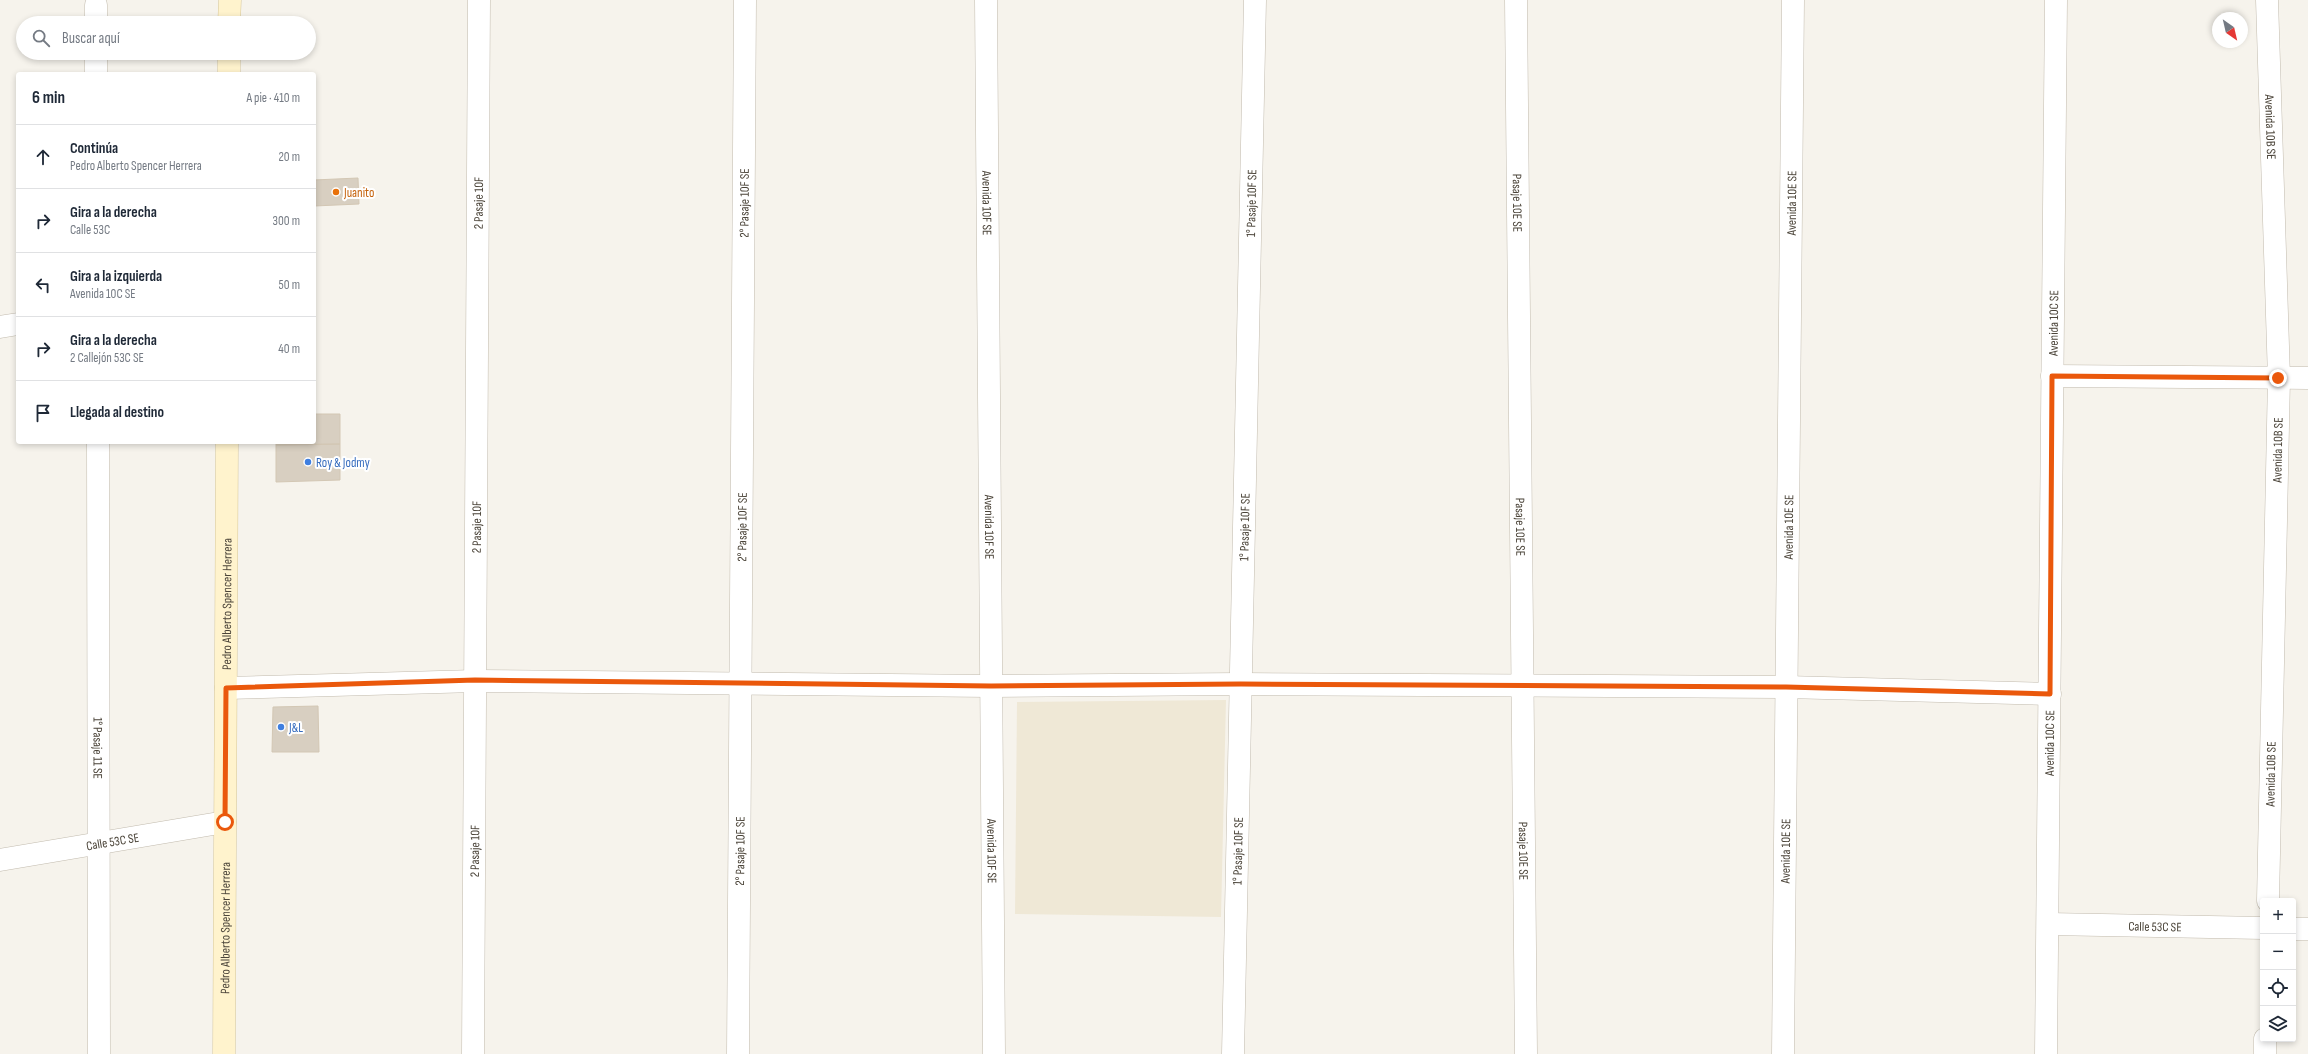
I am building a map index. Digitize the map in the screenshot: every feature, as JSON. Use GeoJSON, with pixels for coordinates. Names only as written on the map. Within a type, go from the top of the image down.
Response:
{"type":"FeatureCollection","features":[{"type":"Feature","properties":{"kind":"street"},"geometry":{"type":"LineString","coordinates":[[229,16],[230,0]]}},
{"type":"Feature","properties":{"kind":"street","name":"2 Pasaje 10F"},"geometry":{"type":"LineString","coordinates":[[473,1054],[479,0]]}},
{"type":"Feature","properties":{"kind":"street","name":"2° Pasaje 10F SE"},"geometry":{"type":"LineString","coordinates":[[738,1054],[745,0]]}},
{"type":"Feature","properties":{"kind":"street","name":"Avenida 10F SE"},"geometry":{"type":"LineString","coordinates":[[986,0],[994,1054]]}},
{"type":"Feature","properties":{"kind":"street","name":"1° Pasaje 10F SE"},"geometry":{"type":"LineString","coordinates":[[1233,1054],[1255,0]]}},
{"type":"Feature","properties":{"kind":"street","name":"Pasaje 10E SE"},"geometry":{"type":"LineString","coordinates":[[1516,0],[1526,1054]]}},
{"type":"Feature","properties":{"kind":"street","name":"Avenida 10E SE"},"geometry":{"type":"LineString","coordinates":[[1783,1054],[1793,0]]}},
{"type":"Feature","properties":{"kind":"street","name":"Avenida 10C SE"},"geometry":{"type":"LineString","coordinates":[[2046,1054],[2056,0]]}},
{"type":"Feature","properties":{"kind":"street","name":"Avenida 10B SE"},"geometry":{"type":"LineString","coordinates":[[2267,0],[2278,378],[2268,898]]}},
{"type":"Feature","properties":{"kind":"street"},"geometry":{"type":"LineString","coordinates":[[96,60],[96,72]]}},
{"type":"Feature","properties":{"kind":"street"},"geometry":{"type":"LineString","coordinates":[[229,60],[229,72]]}},
{"type":"Feature","properties":{"kind":"street"},"geometry":{"type":"LineString","coordinates":[[0,327],[16,324]]}},
{"type":"Feature","properties":{"kind":"street"},"geometry":{"type":"LineString","coordinates":[[2052,376],[2308,378]]}},
{"type":"Feature","properties":{"kind":"street","name":"1° Pasaje 11 SE"},"geometry":{"type":"LineString","coordinates":[[98,444],[99,1054]]}},
{"type":"Feature","properties":{"kind":"street","name":"Pedro Alberto Spencer Herrera"},"geometry":{"type":"LineString","coordinates":[[224,1054],[227,444]]}},
{"type":"Feature","properties":{"kind":"street"},"geometry":{"type":"LineString","coordinates":[[226,688],[475,680],[991,686],[1241,684],[1786,687],[2050,694]]}},
{"type":"Feature","properties":{"kind":"street","name":"Calle 53C SE"},"geometry":{"type":"LineString","coordinates":[[0,860],[99,842],[225,822]]}},
{"type":"Feature","properties":{"kind":"street","name":"Calle 53C SE"},"geometry":{"type":"LineString","coordinates":[[2048,924],[2260,928]]}},
{"type":"Feature","properties":{"kind":"street"},"geometry":{"type":"LineString","coordinates":[[2296,929],[2308,929]]}},
{"type":"Feature","properties":{"kind":"street"},"geometry":{"type":"LineString","coordinates":[[2265,1042],[2265,1054]]}},
{"type":"Feature","properties":{"kind":"shaded area"},"geometry":{"type":"Polygon","coordinates":[[[1226,700],[1221,917],[1015,914],[1017,702],[1226,700]]]}},
{"type":"Feature","properties":{"kind":"building","name":"Juanito"},"geometry":{"type":"Polygon","coordinates":[[[358,178],[359,204],[316,206],[316,180],[358,178]]]}},
{"type":"Feature","properties":{"kind":"building"},"geometry":{"type":"Polygon","coordinates":[[[316,414],[340,414],[340,444],[276,445],[316,444],[316,414]]]}},
{"type":"Feature","properties":{"kind":"building","name":"Roy & Jodmy"},"geometry":{"type":"Polygon","coordinates":[[[340,444],[340,480],[276,482],[276,445],[340,444]]]}},
{"type":"Feature","properties":{"kind":"building"},"geometry":{"type":"Polygon","coordinates":[[[318,706],[319,752],[272,752],[273,707],[318,706]]]}},
{"type":"Feature","properties":{"kind":"place","name":"Juanito"},"geometry":{"type":"Point","coordinates":[336,192]}},
{"type":"Feature","properties":{"kind":"place","name":"Roy & Jodmy"},"geometry":{"type":"Point","coordinates":[308,462]}},
{"type":"Feature","properties":{"kind":"place","name":"J&L"},"geometry":{"type":"Point","coordinates":[281,727]}},
{"type":"Feature","properties":{"kind":"route"},"geometry":{"type":"LineString","coordinates":[[225,822],[226,688],[475,680],[991,686],[1241,684],[1786,687],[2050,694],[2052,376],[2278,378]]}}]}
